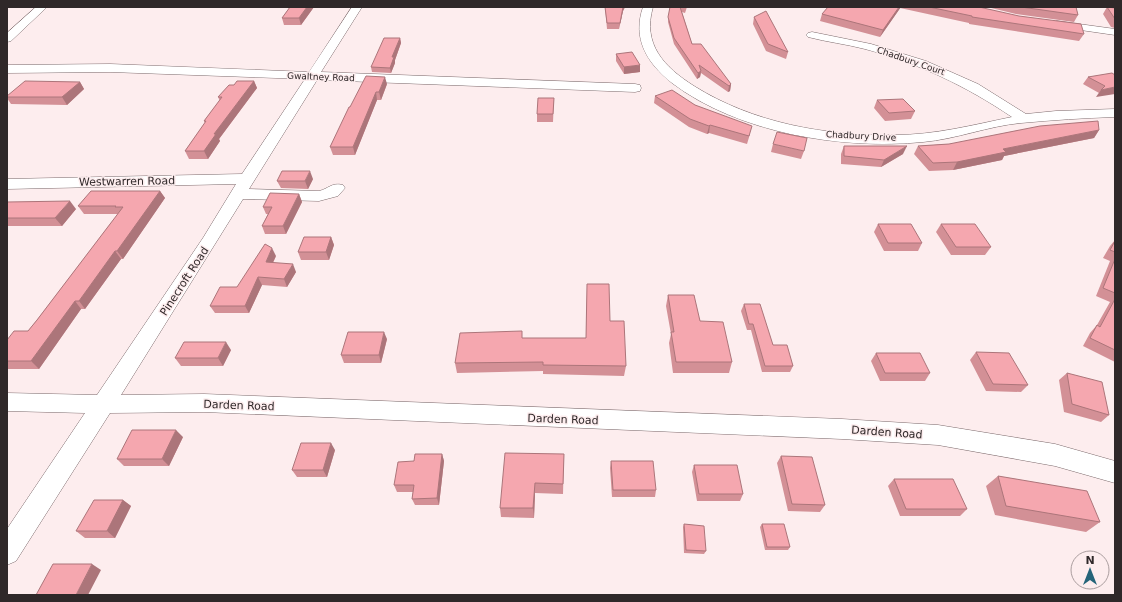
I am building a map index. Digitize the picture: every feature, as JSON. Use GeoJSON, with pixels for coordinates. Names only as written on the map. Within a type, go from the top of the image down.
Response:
{"type":"FeatureCollection","features":[{"type":"Feature","properties":{"kind":"street"},"geometry":{"type":"LineString","coordinates":[[7,39],[42,7]]}},
{"type":"Feature","properties":{"kind":"street","name":"Pinecroft Road"},"geometry":{"type":"LineString","coordinates":[[7,552],[204,249],[357,7]]}},
{"type":"Feature","properties":{"kind":"street","name":"Chadbury Drive"},"geometry":{"type":"LineString","coordinates":[[648,7],[644,18],[645,37],[653,55],[674,79],[712,102],[751,117],[791,128],[832,136],[876,139],[923,138],[1024,119],[1115,113]]}},
{"type":"Feature","properties":{"kind":"street"},"geometry":{"type":"LineString","coordinates":[[1044,22],[1115,32]]}},
{"type":"Feature","properties":{"kind":"street","name":"Chadbury Court"},"geometry":{"type":"LineString","coordinates":[[812,35],[878,49],[918,62],[955,77],[987,94],[1024,119]]}},
{"type":"Feature","properties":{"kind":"street","name":"Gwaltney Road"},"geometry":{"type":"LineString","coordinates":[[7,69],[110,68],[312,77],[635,88]]}},
{"type":"Feature","properties":{"kind":"street","name":"Westwarren Road"},"geometry":{"type":"LineString","coordinates":[[7,184],[242,187],[318,196],[332,193],[337,188]]}},
{"type":"Feature","properties":{"kind":"street","name":"Darden Road"},"geometry":{"type":"LineString","coordinates":[[7,402],[104,404],[204,403],[842,429],[923,434],[938,435],[1055,455],[1115,472]]}},
{"type":"Feature","properties":{"kind":"building"},"geometry":{"type":"Polygon","coordinates":[[[290,7],[307,7],[299,18],[282,18],[290,7]]]}},
{"type":"Feature","properties":{"kind":"building"},"geometry":{"type":"Polygon","coordinates":[[[605,7],[623,7],[620,23],[607,23],[605,7]]]}},
{"type":"Feature","properties":{"kind":"building"},"geometry":{"type":"Polygon","coordinates":[[[670,7],[680,7],[692,44],[701,44],[731,84],[729,86],[699,65],[701,71],[698,73],[674,38],[668,17],[670,7]]]}},
{"type":"Feature","properties":{"kind":"building"},"geometry":{"type":"Polygon","coordinates":[[[828,7],[899,7],[883,30],[822,14],[828,7]]]}},
{"type":"Feature","properties":{"kind":"building"},"geometry":{"type":"Polygon","coordinates":[[[929,7],[979,7],[1019,16],[1081,24],[1084,34],[972,17],[929,7]]]}},
{"type":"Feature","properties":{"kind":"building"},"geometry":{"type":"Polygon","coordinates":[[[1021,7],[1076,7],[1078,15],[1021,7]]]}},
{"type":"Feature","properties":{"kind":"building"},"geometry":{"type":"Polygon","coordinates":[[[1107,7],[1115,8],[1115,19],[1107,7]]]}},
{"type":"Feature","properties":{"kind":"building"},"geometry":{"type":"Polygon","coordinates":[[[766,11],[788,52],[768,44],[754,17],[766,11]]]}},
{"type":"Feature","properties":{"kind":"building"},"geometry":{"type":"Polygon","coordinates":[[[384,38],[400,38],[392,57],[394,57],[390,68],[371,67],[384,38]]]}},
{"type":"Feature","properties":{"kind":"building"},"geometry":{"type":"Polygon","coordinates":[[[632,52],[640,65],[624,67],[616,54],[632,52]]]}},
{"type":"Feature","properties":{"kind":"building"},"geometry":{"type":"Polygon","coordinates":[[[1112,73],[1115,75],[1115,87],[1101,90],[1105,86],[1088,77],[1112,73]]]}},
{"type":"Feature","properties":{"kind":"building"},"geometry":{"type":"Polygon","coordinates":[[[366,76],[385,77],[379,92],[376,92],[353,147],[330,147],[349,107],[366,76]]]}},
{"type":"Feature","properties":{"kind":"building"},"geometry":{"type":"Polygon","coordinates":[[[25,81],[80,82],[62,97],[7,97],[25,81]]]}},
{"type":"Feature","properties":{"kind":"building"},"geometry":{"type":"Polygon","coordinates":[[[237,81],[254,81],[214,134],[216,134],[204,151],[185,151],[206,121],[204,121],[222,97],[218,97],[229,85],[234,85],[237,81]]]}},
{"type":"Feature","properties":{"kind":"building"},"geometry":{"type":"Polygon","coordinates":[[[672,90],[695,105],[752,126],[749,136],[710,125],[709,126],[690,119],[655,96],[672,90]]]}},
{"type":"Feature","properties":{"kind":"building"},"geometry":{"type":"Polygon","coordinates":[[[538,98],[554,98],[553,114],[537,114],[538,98]]]}},
{"type":"Feature","properties":{"kind":"building"},"geometry":{"type":"Polygon","coordinates":[[[903,99],[915,111],[889,113],[877,100],[903,99]]]}},
{"type":"Feature","properties":{"kind":"building"},"geometry":{"type":"Polygon","coordinates":[[[1098,121],[1099,130],[1003,149],[1006,152],[957,162],[933,163],[918,146],[949,144],[1040,126],[1098,121]]]}},
{"type":"Feature","properties":{"kind":"building"},"geometry":{"type":"Polygon","coordinates":[[[777,132],[807,138],[804,151],[773,144],[777,132]]]}},
{"type":"Feature","properties":{"kind":"building"},"geometry":{"type":"Polygon","coordinates":[[[844,146],[907,146],[884,160],[844,156],[844,146]]]}},
{"type":"Feature","properties":{"kind":"building"},"geometry":{"type":"Polygon","coordinates":[[[282,171],[310,171],[305,181],[277,181],[282,171]]]}},
{"type":"Feature","properties":{"kind":"building"},"geometry":{"type":"Polygon","coordinates":[[[91,191],[160,191],[117,251],[115,251],[79,301],[75,301],[31,361],[7,361],[7,340],[14,331],[28,331],[123,207],[78,206],[91,191]]]}},
{"type":"Feature","properties":{"kind":"building"},"geometry":{"type":"Polygon","coordinates":[[[270,193],[299,194],[283,226],[262,226],[272,207],[263,207],[270,193]]]}},
{"type":"Feature","properties":{"kind":"building"},"geometry":{"type":"Polygon","coordinates":[[[70,201],[55,218],[7,218],[7,202],[70,201]]]}},
{"type":"Feature","properties":{"kind":"building"},"geometry":{"type":"Polygon","coordinates":[[[878,224],[911,224],[922,243],[888,243],[878,224]]]}},
{"type":"Feature","properties":{"kind":"building"},"geometry":{"type":"Polygon","coordinates":[[[941,224],[975,224],[991,247],[956,247],[941,224]]]}},
{"type":"Feature","properties":{"kind":"building"},"geometry":{"type":"Polygon","coordinates":[[[304,237],[331,237],[326,252],[298,252],[304,237]]]}},
{"type":"Feature","properties":{"kind":"building"},"geometry":{"type":"Polygon","coordinates":[[[1115,241],[1115,252],[1110,250],[1115,241]]]}},
{"type":"Feature","properties":{"kind":"building"},"geometry":{"type":"Polygon","coordinates":[[[265,244],[272,248],[266,262],[293,264],[284,279],[258,277],[245,306],[210,306],[220,287],[237,287],[265,244]]]}},
{"type":"Feature","properties":{"kind":"building"},"geometry":{"type":"Polygon","coordinates":[[[1115,259],[1115,293],[1103,288],[1115,259]]]}},
{"type":"Feature","properties":{"kind":"building"},"geometry":{"type":"Polygon","coordinates":[[[587,284],[609,284],[610,321],[624,321],[626,366],[543,365],[543,362],[455,363],[460,333],[522,331],[522,338],[586,338],[587,284]]]}},
{"type":"Feature","properties":{"kind":"building"},"geometry":{"type":"Polygon","coordinates":[[[668,295],[694,295],[700,321],[723,322],[732,362],[676,362],[671,332],[674,332],[668,295]]]}},
{"type":"Feature","properties":{"kind":"building"},"geometry":{"type":"Polygon","coordinates":[[[1115,299],[1115,350],[1090,338],[1097,325],[1100,327],[1115,299]]]}},
{"type":"Feature","properties":{"kind":"building"},"geometry":{"type":"Polygon","coordinates":[[[744,304],[760,304],[773,345],[787,345],[793,366],[765,366],[753,324],[749,324],[744,304]]]}},
{"type":"Feature","properties":{"kind":"building"},"geometry":{"type":"Polygon","coordinates":[[[348,332],[384,332],[379,355],[341,355],[348,332]]]}},
{"type":"Feature","properties":{"kind":"building"},"geometry":{"type":"Polygon","coordinates":[[[184,342],[226,342],[218,358],[175,358],[184,342]]]}},
{"type":"Feature","properties":{"kind":"building"},"geometry":{"type":"Polygon","coordinates":[[[976,352],[1009,353],[1028,385],[993,384],[976,352]]]}},
{"type":"Feature","properties":{"kind":"building"},"geometry":{"type":"Polygon","coordinates":[[[876,353],[920,353],[930,373],[885,373],[876,353]]]}},
{"type":"Feature","properties":{"kind":"building"},"geometry":{"type":"Polygon","coordinates":[[[1067,373],[1102,382],[1109,415],[1072,404],[1067,373]]]}},
{"type":"Feature","properties":{"kind":"building"},"geometry":{"type":"Polygon","coordinates":[[[132,430],[176,430],[162,459],[117,459],[132,430]]]}},
{"type":"Feature","properties":{"kind":"building"},"geometry":{"type":"Polygon","coordinates":[[[301,443],[331,443],[323,470],[292,470],[301,443]]]}},
{"type":"Feature","properties":{"kind":"building"},"geometry":{"type":"Polygon","coordinates":[[[505,453],[564,454],[563,484],[535,483],[533,508],[500,508],[505,453]]]}},
{"type":"Feature","properties":{"kind":"building"},"geometry":{"type":"Polygon","coordinates":[[[415,454],[442,454],[437,498],[412,499],[414,485],[394,485],[398,462],[414,461],[415,454]]]}},
{"type":"Feature","properties":{"kind":"building"},"geometry":{"type":"Polygon","coordinates":[[[781,456],[812,457],[825,505],[792,504],[781,456]]]}},
{"type":"Feature","properties":{"kind":"building"},"geometry":{"type":"Polygon","coordinates":[[[611,461],[653,461],[656,490],[613,490],[611,461]]]}},
{"type":"Feature","properties":{"kind":"building"},"geometry":{"type":"Polygon","coordinates":[[[694,465],[737,465],[743,494],[699,494],[694,465]]]}},
{"type":"Feature","properties":{"kind":"building"},"geometry":{"type":"Polygon","coordinates":[[[998,476],[1087,491],[1100,522],[1006,506],[998,476]]]}},
{"type":"Feature","properties":{"kind":"building"},"geometry":{"type":"Polygon","coordinates":[[[894,479],[953,479],[967,509],[906,509],[894,479]]]}},
{"type":"Feature","properties":{"kind":"building"},"geometry":{"type":"Polygon","coordinates":[[[94,500],[123,500],[107,531],[76,531],[94,500]]]}},
{"type":"Feature","properties":{"kind":"building"},"geometry":{"type":"Polygon","coordinates":[[[684,524],[704,526],[706,551],[686,550],[684,524]]]}},
{"type":"Feature","properties":{"kind":"building"},"geometry":{"type":"Polygon","coordinates":[[[762,524],[784,524],[790,547],[767,547],[762,524]]]}},
{"type":"Feature","properties":{"kind":"building"},"geometry":{"type":"Polygon","coordinates":[[[53,564],[92,564],[76,595],[36,595],[53,564]]]}}]}
